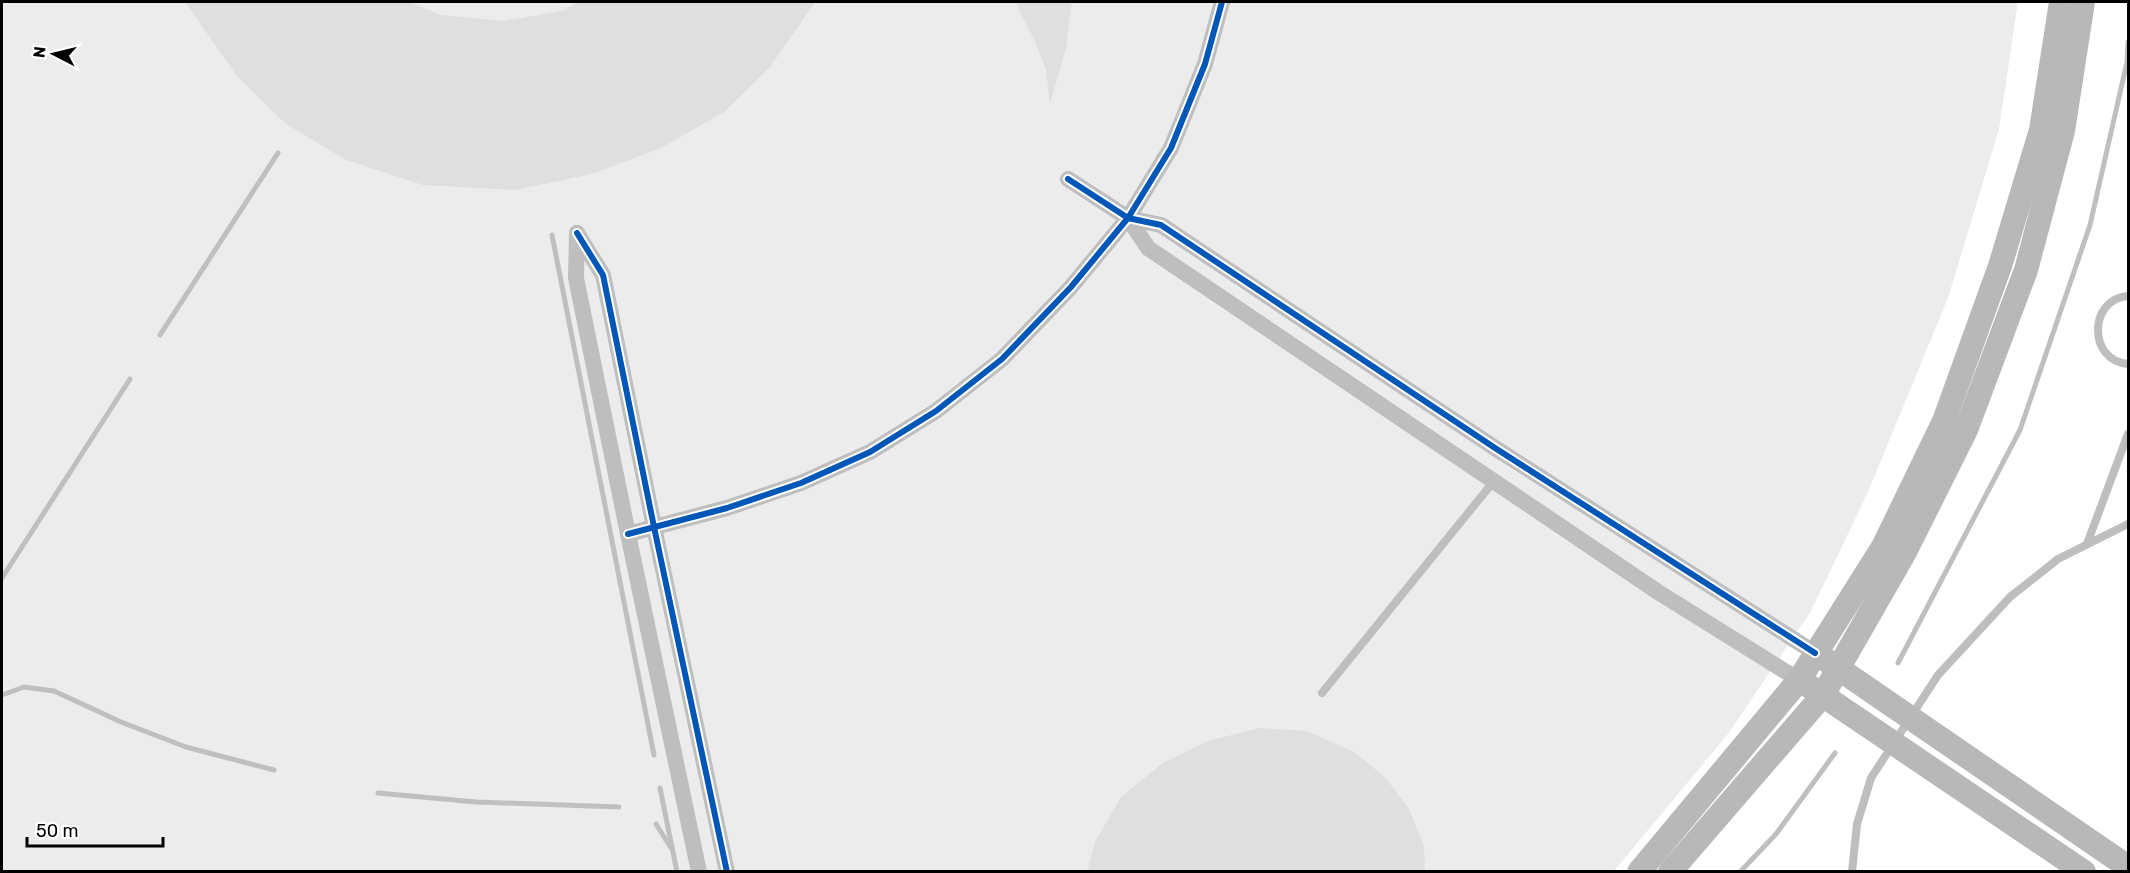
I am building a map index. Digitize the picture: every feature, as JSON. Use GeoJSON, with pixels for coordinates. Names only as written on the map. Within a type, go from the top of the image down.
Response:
{"type":"FeatureCollection","features":[{"type":"Feature","properties":{"kind":"main road"},"geometry":{"type":"LineString","coordinates":[[1639,872],[1799,680],[1883,547],[1944,421],[2000,266],[2041,130],[2061,2]]}},
{"type":"Feature","properties":{"kind":"main road"},"geometry":{"type":"LineString","coordinates":[[1670,872],[1823,695],[1905,552],[1966,430],[2026,270],[2063,131],[2083,2]]}},
{"type":"Feature","properties":{"kind":"main road"},"geometry":{"type":"LineString","coordinates":[[1815,653],[2128,867]]}},
{"type":"Feature","properties":{"kind":"main road"},"geometry":{"type":"LineString","coordinates":[[1799,680],[2084,872]]}},
{"type":"Feature","properties":{"kind":"street"},"geometry":{"type":"LineString","coordinates":[[628,534],[727,508],[801,483],[870,452],[936,411],[1002,359],[1071,287],[1128,218],[1171,148],[1205,64],[1222,2]]}},
{"type":"Feature","properties":{"kind":"street"},"geometry":{"type":"LineString","coordinates":[[1068,179],[1128,218],[1161,225],[1496,448],[1815,653]]}},
{"type":"Feature","properties":{"kind":"street"},"geometry":{"type":"LineString","coordinates":[[1128,218],[1148,248],[1658,592],[1799,680]]}},
{"type":"Feature","properties":{"kind":"street"},"geometry":{"type":"LineString","coordinates":[[699,872],[576,278],[577,234],[603,274],[727,872]]}},
{"type":"Feature","properties":{"kind":"lane"},"geometry":{"type":"LineString","coordinates":[[2128,296],[2112,301],[2104,308],[2097,329],[2098,341],[2104,351],[2112,359],[2128,364]]}},
{"type":"Feature","properties":{"kind":"lane"},"geometry":{"type":"LineString","coordinates":[[2087,544],[2128,434]]}},
{"type":"Feature","properties":{"kind":"lane"},"geometry":{"type":"LineString","coordinates":[[1322,693],[1494,481]]}},
{"type":"Feature","properties":{"kind":"lane"},"geometry":{"type":"LineString","coordinates":[[1852,872],[1857,824],[1871,778],[1938,675],[2010,597],[2058,559],[2128,524]]}},
{"type":"Feature","properties":{"kind":"shaded area"},"geometry":{"type":"Polygon","coordinates":[[[2,2],[2018,2],[1999,129],[1948,298],[1868,492],[1811,611],[1728,734],[1614,871],[2,872],[2,2]]]}},
{"type":"Feature","properties":{"kind":"building"},"geometry":{"type":"Polygon","coordinates":[[[185,2],[410,2],[441,15],[504,21],[562,11],[578,2],[815,2],[770,67],[724,112],[661,148],[592,174],[515,190],[423,185],[346,160],[286,124],[237,76],[185,2]]]}},
{"type":"Feature","properties":{"kind":"building"},"geometry":{"type":"Polygon","coordinates":[[[1015,2],[1072,2],[1066,48],[1050,104],[1046,70],[1035,41],[1015,2]]]}},
{"type":"Feature","properties":{"kind":"building"},"geometry":{"type":"Polygon","coordinates":[[[1259,728],[1307,731],[1354,752],[1385,777],[1409,809],[1424,846],[1425,872],[1087,872],[1095,842],[1121,797],[1163,763],[1208,741],[1259,728]]]}},
{"type":"Feature","properties":{"kind":"waterway"},"geometry":{"type":"LineString","coordinates":[[1898,663],[2020,430],[2090,225],[2127,62],[2128,42]]}},
{"type":"Feature","properties":{"kind":"waterway"},"geometry":{"type":"LineString","coordinates":[[160,335],[278,153]]}},
{"type":"Feature","properties":{"kind":"waterway"},"geometry":{"type":"LineString","coordinates":[[552,235],[654,755]]}},
{"type":"Feature","properties":{"kind":"waterway"},"geometry":{"type":"LineString","coordinates":[[2,578],[130,379]]}},
{"type":"Feature","properties":{"kind":"waterway"},"geometry":{"type":"LineString","coordinates":[[2,695],[24,687],[54,691],[121,722],[186,747],[274,770]]}},
{"type":"Feature","properties":{"kind":"waterway"},"geometry":{"type":"LineString","coordinates":[[1740,872],[1776,834],[1835,753]]}},
{"type":"Feature","properties":{"kind":"waterway"},"geometry":{"type":"LineString","coordinates":[[660,788],[677,872]]}},
{"type":"Feature","properties":{"kind":"waterway"},"geometry":{"type":"LineString","coordinates":[[378,793],[476,802],[619,807]]}},
{"type":"Feature","properties":{"kind":"waterway"},"geometry":{"type":"LineString","coordinates":[[656,824],[671,848]]}},
{"type":"Feature","properties":{"kind":"cycle path"},"geometry":{"type":"LineString","coordinates":[[628,534],[727,508],[801,483],[870,452],[936,411],[1002,359],[1071,287],[1128,218],[1171,148],[1205,64],[1222,2]]}},
{"type":"Feature","properties":{"kind":"cycle path"},"geometry":{"type":"LineString","coordinates":[[1068,179],[1128,218],[1161,225],[1495,448],[1815,653]]}},
{"type":"Feature","properties":{"kind":"cycle path"},"geometry":{"type":"LineString","coordinates":[[577,233],[603,275],[727,872]]}}]}
